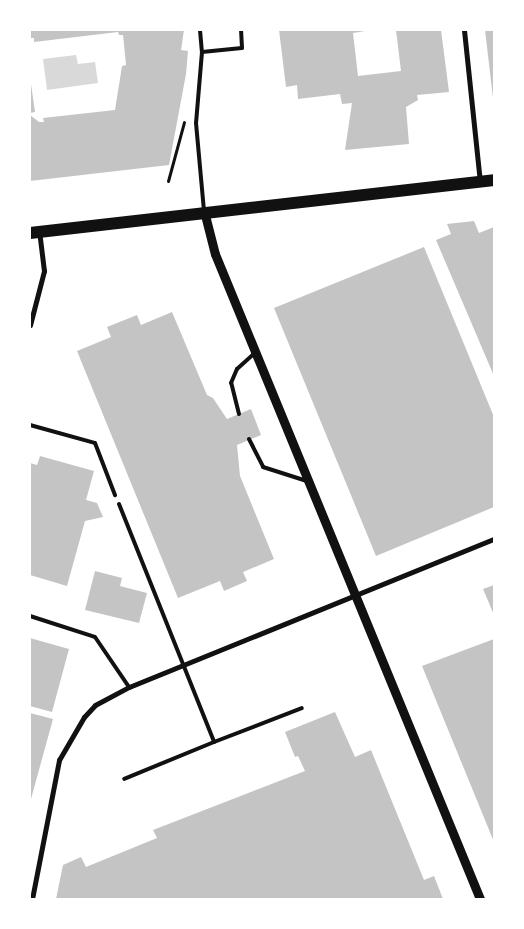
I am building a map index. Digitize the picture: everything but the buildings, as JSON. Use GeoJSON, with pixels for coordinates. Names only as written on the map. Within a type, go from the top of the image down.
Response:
{"type":"FeatureCollection","features":[{"type":"Feature","properties":{"kind":"main road"},"geometry":{"type":"LineString","coordinates":[[34,232],[204,211],[494,180]]}},
{"type":"Feature","properties":{"kind":"street"},"geometry":{"type":"LineString","coordinates":[[464,30],[480,181]]}},
{"type":"Feature","properties":{"kind":"street"},"geometry":{"type":"LineString","coordinates":[[204,211],[215,254],[480,899]]}},
{"type":"Feature","properties":{"kind":"street"},"geometry":{"type":"LineString","coordinates":[[30,325],[44,271],[34,232]]}},
{"type":"Feature","properties":{"kind":"street"},"geometry":{"type":"LineString","coordinates":[[32,899],[59,760],[84,717],[95,705],[129,687],[494,539]]}},
{"type":"Feature","properties":{"kind":"lane"},"geometry":{"type":"LineString","coordinates":[[200,30],[202,52],[196,123],[204,211]]}},
{"type":"Feature","properties":{"kind":"lane"},"geometry":{"type":"LineString","coordinates":[[202,52],[242,48],[240,30]]}},
{"type":"Feature","properties":{"kind":"lane"},"geometry":{"type":"LineString","coordinates":[[239,414],[231,383],[238,369],[255,353]]}},
{"type":"Feature","properties":{"kind":"lane"},"geometry":{"type":"LineString","coordinates":[[30,425],[95,443],[115,495]]}},
{"type":"Feature","properties":{"kind":"lane"},"geometry":{"type":"LineString","coordinates":[[249,439],[262,467],[308,481]]}},
{"type":"Feature","properties":{"kind":"lane"},"geometry":{"type":"LineString","coordinates":[[119,504],[186,665],[214,742]]}},
{"type":"Feature","properties":{"kind":"lane"},"geometry":{"type":"LineString","coordinates":[[30,616],[95,637],[129,687]]}},
{"type":"Feature","properties":{"kind":"lane"},"geometry":{"type":"LineString","coordinates":[[124,779],[302,708]]}},
{"type":"Feature","properties":{"kind":"shaded area"},"geometry":{"type":"Polygon","coordinates":[[[76,55],[78,64],[95,62],[98,83],[47,90],[43,59],[76,55]]]}}]}
